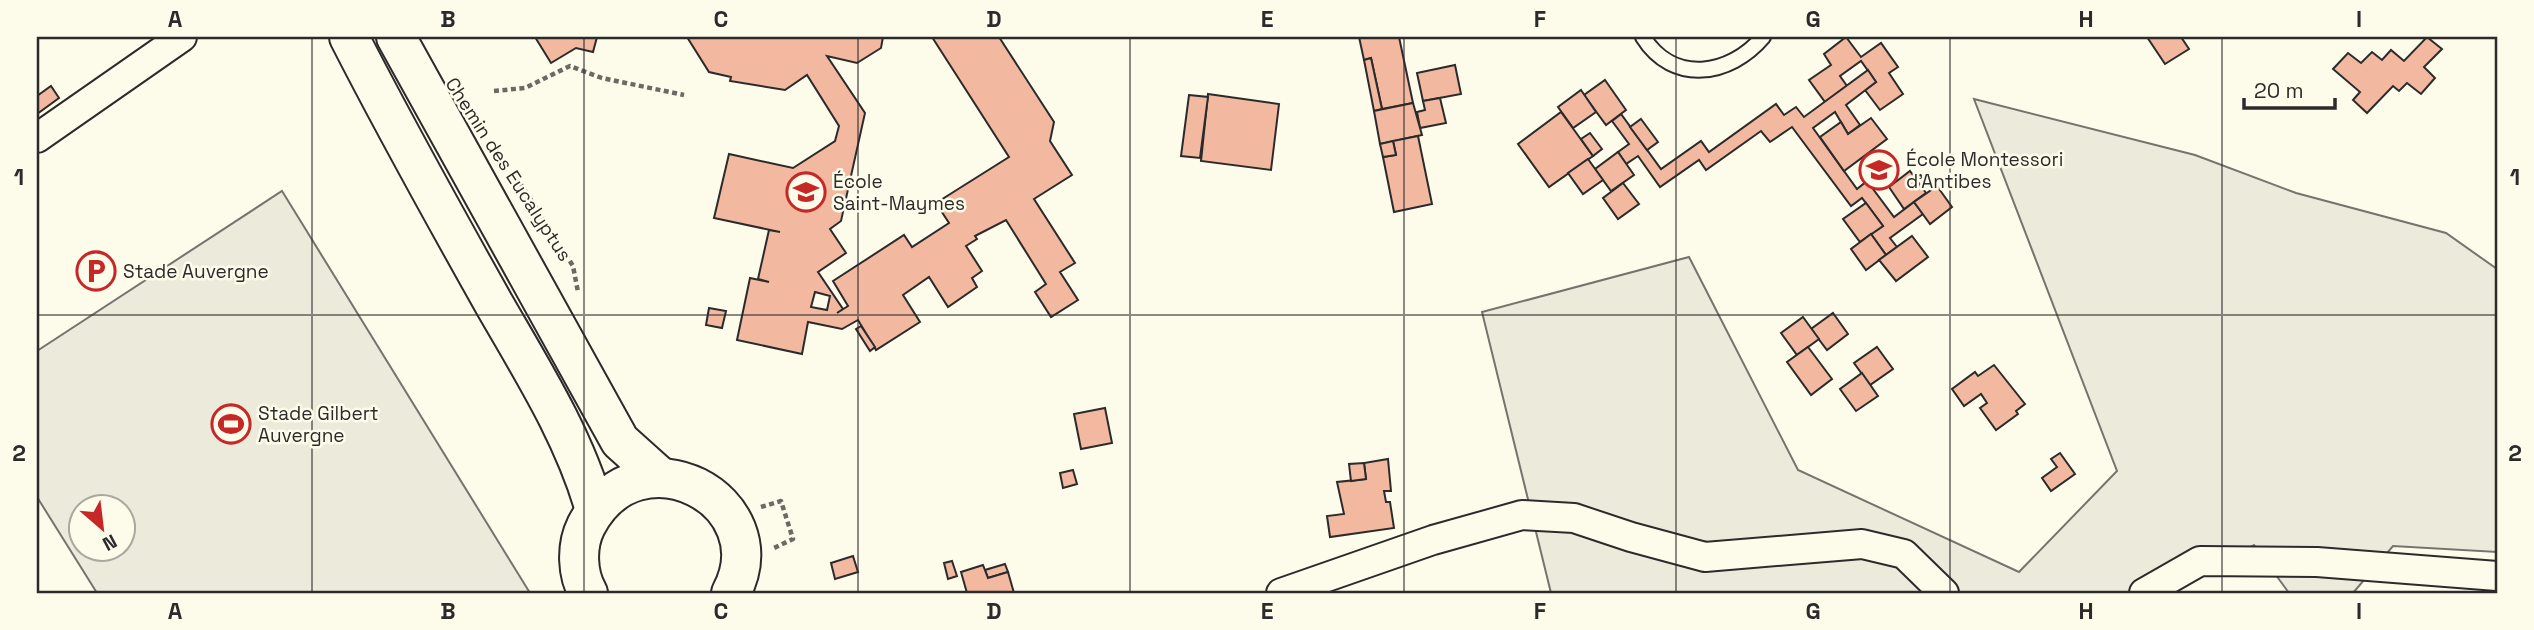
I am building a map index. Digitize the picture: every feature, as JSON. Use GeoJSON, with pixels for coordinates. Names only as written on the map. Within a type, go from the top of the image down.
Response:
{"type":"FeatureCollection","features":[{"type":"Feature","properties":{"kind":"main road"},"geometry":{"type":"LineString","coordinates":[[349,37],[395,126],[556,413],[586,477],[595,510]]}},
{"type":"Feature","properties":{"kind":"main road","name":"Chemin des Eucalyptus"},"geometry":{"type":"LineString","coordinates":[[396,37],[620,441],[659,476]]}},
{"type":"Feature","properties":{"kind":"main road"},"geometry":{"type":"LineString","coordinates":[[588,593],[579,561],[582,534],[595,510],[612,492],[634,481],[659,476],[686,481],[709,493],[727,513],[738,537],[740,564],[731,593]]}},
{"type":"Feature","properties":{"kind":"street"},"geometry":{"type":"LineString","coordinates":[[37,138],[182,37]]}},
{"type":"Feature","properties":{"kind":"street"},"geometry":{"type":"LineString","coordinates":[[1281,593],[1433,540],[1522,515],[1574,518],[1631,537],[1705,556],[1863,544],[1904,554],[1944,593]]}},
{"type":"Feature","properties":{"kind":"street"},"geometry":{"type":"LineString","coordinates":[[2144,593],[2200,562],[2317,562],[2497,576]]}},
{"type":"Feature","properties":{"kind":"lane"},"geometry":{"type":"LineString","coordinates":[[1643,37],[1652,52],[1689,72],[1727,66],[1763,37]]}},
{"type":"Feature","properties":{"kind":"path"},"geometry":{"type":"LineString","coordinates":[[494,91],[525,88],[570,66],[602,78],[684,95]]}},
{"type":"Feature","properties":{"kind":"path","name":"Chemin des Eucalyptus"},"geometry":{"type":"LineString","coordinates":[[514,174],[573,266],[580,299]]}},
{"type":"Feature","properties":{"kind":"path"},"geometry":{"type":"LineString","coordinates":[[750,508],[781,501],[793,538],[769,551]]}},
{"type":"Feature","properties":{"kind":"shaded area"},"geometry":{"type":"Polygon","coordinates":[[[1974,99],[2195,155],[2296,193],[2446,233],[2497,269],[2497,552],[2393,546],[2353,593],[2289,593],[2254,545],[2167,593],[1551,593],[1482,312],[1689,257],[1798,470],[2019,572],[2117,471],[1974,99]]]}},
{"type":"Feature","properties":{"kind":"shaded area","name":"Stade Gilbert Auvergne"},"geometry":{"type":"Polygon","coordinates":[[[282,191],[530,593],[97,593],[79,564],[136,564],[136,494],[66,494],[66,543],[37,497],[37,351],[282,191]]]}},
{"type":"Feature","properties":{"kind":"building"},"geometry":{"type":"Polygon","coordinates":[[[535,37],[597,37],[593,52],[576,48],[551,63],[535,37]]]}},
{"type":"Feature","properties":{"kind":"building"},"geometry":{"type":"Polygon","coordinates":[[[687,37],[883,37],[881,48],[857,63],[827,56],[865,113],[841,221],[830,229],[846,253],[818,272],[843,309],[837,313],[848,306],[833,281],[904,235],[912,247],[949,223],[936,203],[1009,157],[932,37],[999,37],[1054,122],[1050,141],[1072,175],[1034,199],[1075,263],[1060,272],[1078,300],[1051,317],[1035,292],[1046,284],[1006,220],[975,236],[977,239],[966,246],[982,271],[972,278],[977,287],[948,307],[929,277],[903,295],[920,322],[876,350],[858,320],[842,329],[808,322],[802,354],[737,340],[750,278],[769,282],[758,279],[769,230],[780,232],[714,218],[729,154],[793,168],[835,141],[839,126],[807,75],[785,90],[730,81],[731,77],[709,72],[687,37]],[[815,292],[811,307],[827,310],[830,296],[815,292]]]}},
{"type":"Feature","properties":{"kind":"building"},"geometry":{"type":"Polygon","coordinates":[[[1359,37],[1399,37],[1413,103],[1382,109],[1371,58],[1364,60],[1359,37]]]}},
{"type":"Feature","properties":{"kind":"building"},"geometry":{"type":"Polygon","coordinates":[[[1846,37],[1861,57],[1881,43],[1898,67],[1889,73],[1903,94],[1880,110],[1865,90],[1876,82],[1861,61],[1840,76],[1847,86],[1825,102],[1809,80],[1831,65],[1824,54],[1846,37]]]}},
{"type":"Feature","properties":{"kind":"building"},"geometry":{"type":"Polygon","coordinates":[[[2147,37],[2181,37],[2189,49],[2165,64],[2147,37]]]}},
{"type":"Feature","properties":{"kind":"building"},"geometry":{"type":"Polygon","coordinates":[[[2427,37],[2442,49],[2424,67],[2435,78],[2421,94],[2407,83],[2399,91],[2393,86],[2367,113],[2353,100],[2360,92],[2333,69],[2348,53],[2361,63],[2372,52],[2382,60],[2391,50],[2404,61],[2427,37]]]}},
{"type":"Feature","properties":{"kind":"building"},"geometry":{"type":"Polygon","coordinates":[[[1371,58],[1382,109],[1374,111],[1364,60],[1371,58]]]}},
{"type":"Feature","properties":{"kind":"building"},"geometry":{"type":"Polygon","coordinates":[[[1455,65],[1461,94],[1423,101],[1417,73],[1455,65]]]}},
{"type":"Feature","properties":{"kind":"building"},"geometry":{"type":"Polygon","coordinates":[[[1868,70],[1876,82],[1846,105],[1860,125],[1848,134],[1835,112],[1813,128],[1857,189],[1867,181],[1894,217],[1914,202],[1923,214],[1890,238],[1897,247],[1886,255],[1871,234],[1883,226],[1862,198],[1851,206],[1792,127],[1770,142],[1761,131],[1706,170],[1699,160],[1660,187],[1638,156],[1626,164],[1618,152],[1629,144],[1612,121],[1621,114],[1661,169],[1701,141],[1709,152],[1776,104],[1784,115],[1796,107],[1804,117],[1868,70]]]}},
{"type":"Feature","properties":{"kind":"building"},"geometry":{"type":"Polygon","coordinates":[[[1605,80],[1626,110],[1606,125],[1584,95],[1605,80]]]}},
{"type":"Feature","properties":{"kind":"building"},"geometry":{"type":"Polygon","coordinates":[[[51,86],[59,98],[37,114],[37,96],[51,86]]]}},
{"type":"Feature","properties":{"kind":"building"},"geometry":{"type":"Polygon","coordinates":[[[1581,90],[1596,112],[1573,128],[1558,107],[1581,90]]]}},
{"type":"Feature","properties":{"kind":"building"},"geometry":{"type":"Polygon","coordinates":[[[1208,94],[1279,104],[1271,170],[1201,161],[1208,94]]]}},
{"type":"Feature","properties":{"kind":"building"},"geometry":{"type":"Polygon","coordinates":[[[1189,95],[1208,97],[1200,158],[1181,156],[1189,95]]]}},
{"type":"Feature","properties":{"kind":"building"},"geometry":{"type":"Polygon","coordinates":[[[1440,98],[1446,123],[1420,128],[1417,112],[1425,110],[1423,101],[1440,98]]]}},
{"type":"Feature","properties":{"kind":"building"},"geometry":{"type":"Polygon","coordinates":[[[1413,103],[1422,135],[1380,144],[1374,111],[1413,103]]]}},
{"type":"Feature","properties":{"kind":"building"},"geometry":{"type":"Polygon","coordinates":[[[1561,112],[1593,156],[1549,187],[1518,144],[1561,112]]]}},
{"type":"Feature","properties":{"kind":"building"},"geometry":{"type":"Polygon","coordinates":[[[1871,118],[1887,139],[1844,171],[1820,137],[1841,122],[1848,134],[1871,118]]]}},
{"type":"Feature","properties":{"kind":"building"},"geometry":{"type":"Polygon","coordinates":[[[1641,119],[1658,142],[1647,150],[1630,127],[1641,119]]]}},
{"type":"Feature","properties":{"kind":"building"},"geometry":{"type":"Polygon","coordinates":[[[1590,133],[1602,149],[1593,156],[1581,139],[1590,133]]]}},
{"type":"Feature","properties":{"kind":"building"},"geometry":{"type":"Polygon","coordinates":[[[1418,136],[1432,204],[1394,212],[1383,157],[1396,155],[1393,141],[1418,136]]]}},
{"type":"Feature","properties":{"kind":"building"},"geometry":{"type":"Polygon","coordinates":[[[1393,141],[1396,155],[1383,157],[1380,144],[1393,141]]]}},
{"type":"Feature","properties":{"kind":"building"},"geometry":{"type":"Polygon","coordinates":[[[1618,152],[1634,175],[1611,191],[1595,169],[1618,152]]]}},
{"type":"Feature","properties":{"kind":"building"},"geometry":{"type":"Polygon","coordinates":[[[1588,159],[1603,180],[1583,194],[1568,173],[1588,159]]]}},
{"type":"Feature","properties":{"kind":"building"},"geometry":{"type":"Polygon","coordinates":[[[1910,171],[1926,193],[1904,209],[1889,187],[1910,171]]]}},
{"type":"Feature","properties":{"kind":"building"},"geometry":{"type":"Polygon","coordinates":[[[1623,183],[1639,204],[1618,219],[1603,198],[1623,183]]]}},
{"type":"Feature","properties":{"kind":"building"},"geometry":{"type":"Polygon","coordinates":[[[1937,186],[1952,207],[1930,224],[1914,202],[1937,186]]]}},
{"type":"Feature","properties":{"kind":"building"},"geometry":{"type":"Polygon","coordinates":[[[1866,203],[1883,226],[1860,242],[1843,219],[1866,203]]]}},
{"type":"Feature","properties":{"kind":"building"},"geometry":{"type":"Polygon","coordinates":[[[1871,234],[1886,255],[1866,270],[1851,249],[1871,234]]]}},
{"type":"Feature","properties":{"kind":"building"},"geometry":{"type":"Polygon","coordinates":[[[1912,236],[1928,257],[1896,281],[1879,260],[1912,236]]]}},
{"type":"Feature","properties":{"kind":"building"},"geometry":{"type":"Polygon","coordinates":[[[709,308],[726,311],[722,328],[706,325],[709,308]]]}},
{"type":"Feature","properties":{"kind":"building"},"geometry":{"type":"Polygon","coordinates":[[[1833,313],[1848,334],[1827,350],[1811,329],[1833,313]]]}},
{"type":"Feature","properties":{"kind":"building"},"geometry":{"type":"Polygon","coordinates":[[[1803,317],[1819,339],[1797,355],[1781,333],[1803,317]]]}},
{"type":"Feature","properties":{"kind":"building"},"geometry":{"type":"Polygon","coordinates":[[[861,326],[875,347],[870,351],[856,329],[861,326]]]}},
{"type":"Feature","properties":{"kind":"building"},"geometry":{"type":"Polygon","coordinates":[[[1808,347],[1832,379],[1811,395],[1787,362],[1808,347]]]}},
{"type":"Feature","properties":{"kind":"building"},"geometry":{"type":"Polygon","coordinates":[[[1877,347],[1893,369],[1870,385],[1854,363],[1877,347]]]}},
{"type":"Feature","properties":{"kind":"building"},"geometry":{"type":"Polygon","coordinates":[[[1994,365],[2025,404],[2016,411],[2018,414],[1996,430],[1980,408],[1987,403],[1981,394],[1964,406],[1952,389],[1975,372],[1978,376],[1994,365]]]}},
{"type":"Feature","properties":{"kind":"building"},"geometry":{"type":"Polygon","coordinates":[[[1862,373],[1878,396],[1856,411],[1840,389],[1862,373]]]}},
{"type":"Feature","properties":{"kind":"building"},"geometry":{"type":"Polygon","coordinates":[[[1105,408],[1112,443],[1081,449],[1074,414],[1105,408]]]}},
{"type":"Feature","properties":{"kind":"building"},"geometry":{"type":"Polygon","coordinates":[[[2060,453],[2075,474],[2051,491],[2042,478],[2057,467],[2051,459],[2060,453]]]}},
{"type":"Feature","properties":{"kind":"building"},"geometry":{"type":"Polygon","coordinates":[[[1388,459],[1391,491],[1384,491],[1386,502],[1390,502],[1394,528],[1330,537],[1327,516],[1344,514],[1337,482],[1366,479],[1364,463],[1388,459]]]}},
{"type":"Feature","properties":{"kind":"building"},"geometry":{"type":"Polygon","coordinates":[[[1364,463],[1366,479],[1351,481],[1349,464],[1364,463]]]}},
{"type":"Feature","properties":{"kind":"building"},"geometry":{"type":"Polygon","coordinates":[[[1073,470],[1077,484],[1063,488],[1060,473],[1073,470]]]}},
{"type":"Feature","properties":{"kind":"building"},"geometry":{"type":"Polygon","coordinates":[[[853,556],[858,572],[835,579],[831,563],[853,556]]]}},
{"type":"Feature","properties":{"kind":"building"},"geometry":{"type":"Polygon","coordinates":[[[952,561],[957,576],[948,579],[944,563],[952,561]]]}},
{"type":"Feature","properties":{"kind":"building"},"geometry":{"type":"Polygon","coordinates":[[[1005,564],[1008,572],[988,578],[985,570],[1005,564]]]}},
{"type":"Feature","properties":{"kind":"building"},"geometry":{"type":"Polygon","coordinates":[[[983,565],[988,578],[1008,572],[1014,593],[967,593],[961,572],[983,565]]]}},
{"type":"Feature","properties":{"kind":"place","name":"École Montessori d'Antibes"},"geometry":{"type":"Point","coordinates":[1879,170]}},
{"type":"Feature","properties":{"kind":"place","name":"École Saint-Maymes"},"geometry":{"type":"Point","coordinates":[806,192]}},
{"type":"Feature","properties":{"kind":"place","name":"Stade Auvergne"},"geometry":{"type":"Point","coordinates":[96,271]}},
{"type":"Feature","properties":{"kind":"place","name":"Stade Gilbert Auvergne"},"geometry":{"type":"Point","coordinates":[231,424]}}]}
